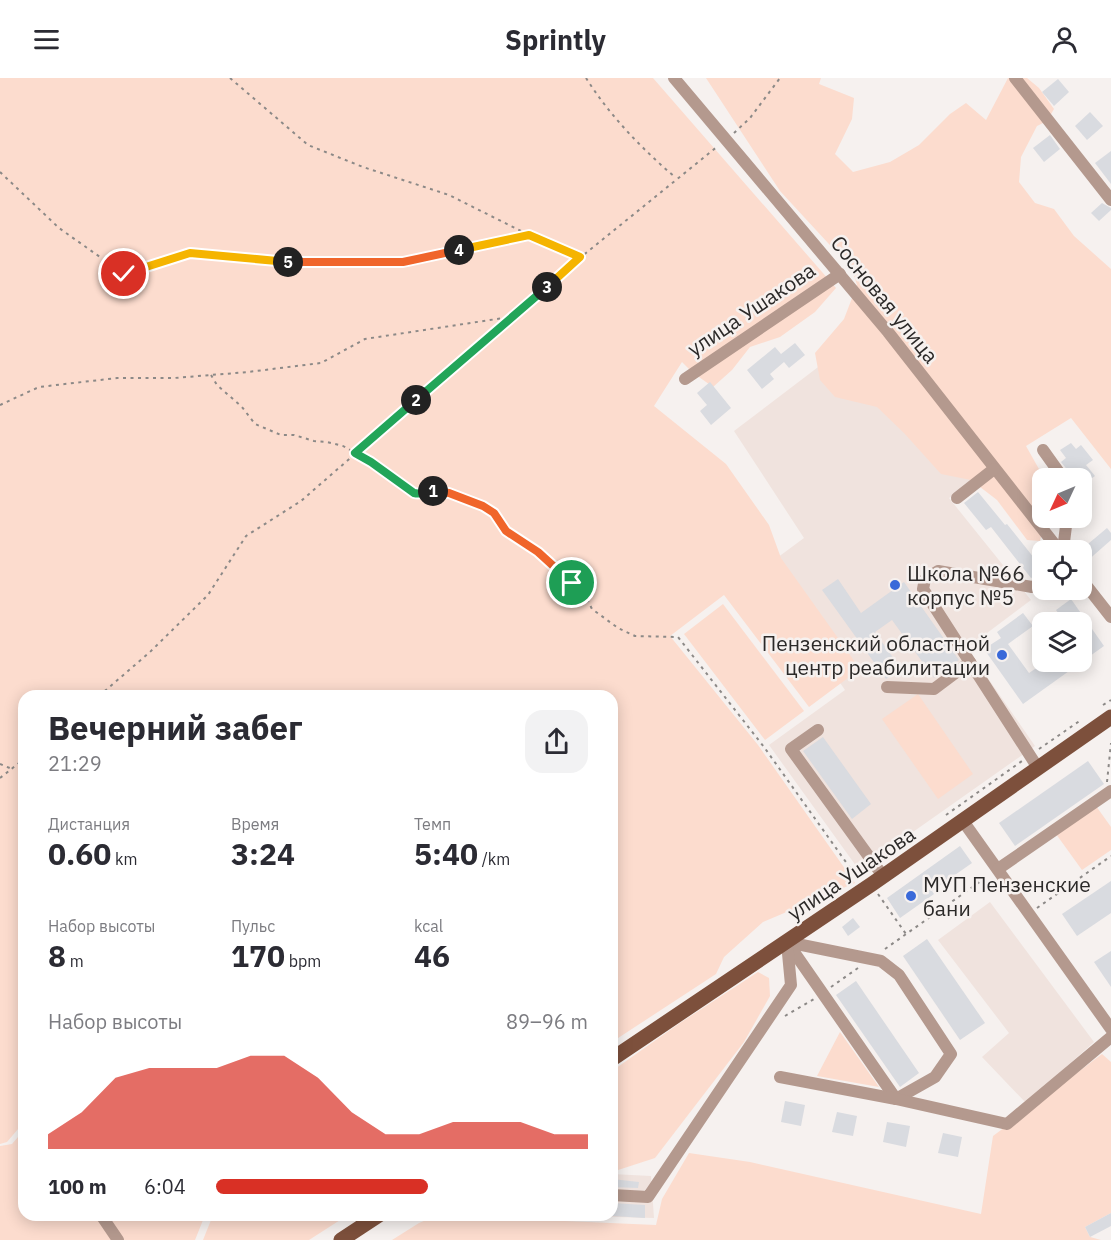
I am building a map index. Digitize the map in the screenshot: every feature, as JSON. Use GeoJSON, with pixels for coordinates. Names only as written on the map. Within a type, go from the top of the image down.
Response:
{"type":"FeatureCollection","features":[{"type":"Feature","properties":{"kind":"main road","name":"улица Ушакова"},"geometry":{"type":"LineString","coordinates":[[618,1055],[963,821],[1034,762],[1107,711]]}},
{"type":"Feature","properties":{"kind":"main road"},"geometry":{"type":"LineString","coordinates":[[341,1240],[370,1221]]}},
{"type":"Feature","properties":{"kind":"street","name":"Сосновая улица"},"geometry":{"type":"LineString","coordinates":[[674,78],[888,332],[994,469],[1053,540]]}},
{"type":"Feature","properties":{"kind":"street"},"geometry":{"type":"LineString","coordinates":[[1015,78],[1111,200]]}},
{"type":"Feature","properties":{"kind":"street","name":"улица Ушакова"},"geometry":{"type":"LineString","coordinates":[[685,379],[840,274]]}},
{"type":"Feature","properties":{"kind":"street"},"geometry":{"type":"LineString","coordinates":[[1043,450],[1056,468]]}},
{"type":"Feature","properties":{"kind":"street"},"geometry":{"type":"LineString","coordinates":[[957,498],[994,469]]}},
{"type":"Feature","properties":{"kind":"street"},"geometry":{"type":"LineString","coordinates":[[1032,587],[938,571],[925,579],[923,590],[1034,762]]}},
{"type":"Feature","properties":{"kind":"street"},"geometry":{"type":"LineString","coordinates":[[1092,593],[1111,617]]}},
{"type":"Feature","properties":{"kind":"street"},"geometry":{"type":"LineString","coordinates":[[887,687],[934,689],[970,662]]}},
{"type":"Feature","properties":{"kind":"street"},"geometry":{"type":"LineString","coordinates":[[818,730],[791,749],[873,883]]}},
{"type":"Feature","properties":{"kind":"street"},"geometry":{"type":"LineString","coordinates":[[998,869],[1107,794]]}},
{"type":"Feature","properties":{"kind":"street"},"geometry":{"type":"LineString","coordinates":[[963,821],[1111,1029]]}},
{"type":"Feature","properties":{"kind":"street"},"geometry":{"type":"LineString","coordinates":[[787,942],[896,1099]]}},
{"type":"Feature","properties":{"kind":"street"},"geometry":{"type":"LineString","coordinates":[[787,942],[881,962],[899,975],[951,1054],[935,1077],[896,1099]]}},
{"type":"Feature","properties":{"kind":"street"},"geometry":{"type":"LineString","coordinates":[[618,1195],[648,1197],[791,985],[787,942]]}},
{"type":"Feature","properties":{"kind":"street"},"geometry":{"type":"LineString","coordinates":[[780,1077],[896,1099],[1007,1124],[1111,1037]]}},
{"type":"Feature","properties":{"kind":"street"},"geometry":{"type":"LineString","coordinates":[[105,1221],[118,1240]]}},
{"type":"Feature","properties":{"kind":"path"},"geometry":{"type":"LineString","coordinates":[[230,78],[308,145],[363,167],[449,195],[529,235],[580,257]]}},
{"type":"Feature","properties":{"kind":"path"},"geometry":{"type":"LineString","coordinates":[[586,78],[602,102],[655,160],[677,179]]}},
{"type":"Feature","properties":{"kind":"path"},"geometry":{"type":"LineString","coordinates":[[106,690],[150,652],[208,595],[246,536],[301,501],[580,257],[726,140],[750,118],[780,78]]}},
{"type":"Feature","properties":{"kind":"path"},"geometry":{"type":"LineString","coordinates":[[0,172],[59,228],[124,274],[190,253],[302,264],[403,262],[529,235]]}},
{"type":"Feature","properties":{"kind":"path"},"geometry":{"type":"LineString","coordinates":[[0,405],[39,387],[117,378],[174,378],[211,375],[321,363],[364,339],[513,316]]}},
{"type":"Feature","properties":{"kind":"path"},"geometry":{"type":"LineString","coordinates":[[211,375],[217,385],[242,407],[255,424],[281,435],[294,435],[343,446],[371,462],[414,493],[421,495],[428,491],[449,493],[483,506],[494,513],[506,531],[538,552],[584,593],[592,609],[618,628],[635,636],[678,638],[873,883],[906,934]]}},
{"type":"Feature","properties":{"kind":"path"},"geometry":{"type":"LineString","coordinates":[[1107,711],[1111,700]]}},
{"type":"Feature","properties":{"kind":"path"},"geometry":{"type":"LineString","coordinates":[[943,817],[1034,762],[1084,718]]}},
{"type":"Feature","properties":{"kind":"path"},"geometry":{"type":"LineString","coordinates":[[1107,794],[1111,743]]}},
{"type":"Feature","properties":{"kind":"path"},"geometry":{"type":"LineString","coordinates":[[0,764],[12,769]]}},
{"type":"Feature","properties":{"kind":"path"},"geometry":{"type":"LineString","coordinates":[[0,778],[18,764]]}},
{"type":"Feature","properties":{"kind":"path"},"geometry":{"type":"LineString","coordinates":[[1029,914],[1111,856]]}},
{"type":"Feature","properties":{"kind":"shaded area"},"geometry":{"type":"Polygon","coordinates":[[[0,78],[653,78],[836,288],[815,312],[780,337],[750,347],[732,370],[713,387],[682,362],[654,406],[726,464],[769,525],[781,558],[860,669],[809,707],[724,595],[670,636],[758,745],[855,883],[763,922],[724,957],[716,974],[618,1038],[618,690],[18,690],[18,1129],[7,1142],[0,1144],[0,78]]]}},
{"type":"Feature","properties":{"kind":"shaded area"},"geometry":{"type":"Polygon","coordinates":[[[706,78],[821,78],[819,84],[854,98],[852,119],[835,154],[853,172],[890,162],[919,145],[950,114],[966,103],[986,120],[1008,78],[1027,78],[1039,88],[1054,109],[1047,121],[1037,126],[1021,157],[1019,182],[1035,203],[1054,209],[1074,236],[1111,269],[1111,469],[1071,418],[1026,446],[1038,468],[1032,468],[1032,528],[1043,528],[1040,540],[1027,540],[997,500],[971,480],[941,474],[877,407],[835,397],[820,380],[815,353],[844,319],[857,285],[852,269],[780,191],[706,78]]]}},
{"type":"Feature","properties":{"kind":"shaded area","name":"Школа №66 корпус №5"},"geometry":{"type":"Polygon","coordinates":[[[872,326],[984,472],[949,498],[1031,600],[967,648],[1035,746],[859,870],[769,745],[845,690],[762,569],[804,538],[734,431],[872,326]]]}},
{"type":"Feature","properties":{"kind":"shaded area"},"geometry":{"type":"Polygon","coordinates":[[[723,604],[804,711],[765,740],[684,634],[723,604]]]}},
{"type":"Feature","properties":{"kind":"shaded area"},"geometry":{"type":"Polygon","coordinates":[[[918,694],[973,774],[938,799],[882,719],[918,694]]]}},
{"type":"Feature","properties":{"kind":"shaded area"},"geometry":{"type":"Polygon","coordinates":[[[1096,806],[1111,827],[1111,850],[1082,870],[1056,834],[1096,806]]]}},
{"type":"Feature","properties":{"kind":"shaded area"},"geometry":{"type":"Polygon","coordinates":[[[990,902],[1094,1042],[1026,1103],[982,1057],[1009,1033],[938,940],[990,902]]]}},
{"type":"Feature","properties":{"kind":"shaded area"},"geometry":{"type":"Polygon","coordinates":[[[758,972],[769,978],[770,996],[744,1042],[655,1158],[618,1170],[618,1067],[758,972]]]}},
{"type":"Feature","properties":{"kind":"shaded area"},"geometry":{"type":"Polygon","coordinates":[[[840,1032],[879,1087],[817,1076],[840,1032]]]}},
{"type":"Feature","properties":{"kind":"shaded area"},"geometry":{"type":"Polygon","coordinates":[[[1102,1054],[1111,1062],[1111,1213],[1085,1227],[1090,1237],[1101,1240],[392,1240],[424,1221],[565,1221],[656,1225],[662,1199],[689,1153],[750,1162],[981,1214],[993,1136],[1102,1054]]]}},
{"type":"Feature","properties":{"kind":"shaded area"},"geometry":{"type":"Polygon","coordinates":[[[18,1137],[18,1221],[203,1221],[195,1240],[0,1240],[0,1146],[12,1144],[18,1137]]]}},
{"type":"Feature","properties":{"kind":"shaded area"},"geometry":{"type":"Polygon","coordinates":[[[618,1174],[651,1176],[654,1218],[618,1217],[618,1174]]]}},
{"type":"Feature","properties":{"kind":"shaded area"},"geometry":{"type":"Polygon","coordinates":[[[211,1221],[339,1221],[309,1240],[203,1240],[211,1221]]]}},
{"type":"Feature","properties":{"kind":"building"},"geometry":{"type":"Polygon","coordinates":[[[1058,79],[1069,92],[1054,106],[1042,92],[1058,79]]]}},
{"type":"Feature","properties":{"kind":"building"},"geometry":{"type":"Polygon","coordinates":[[[1090,112],[1103,126],[1087,140],[1075,126],[1090,112]]]}},
{"type":"Feature","properties":{"kind":"building"},"geometry":{"type":"Polygon","coordinates":[[[1050,135],[1060,149],[1044,162],[1033,148],[1050,135]]]}},
{"type":"Feature","properties":{"kind":"building"},"geometry":{"type":"Polygon","coordinates":[[[1111,151],[1111,184],[1095,163],[1111,151]]]}},
{"type":"Feature","properties":{"kind":"building"},"geometry":{"type":"Polygon","coordinates":[[[1102,203],[1111,210],[1099,221],[1091,213],[1102,203]]]}},
{"type":"Feature","properties":{"kind":"building"},"geometry":{"type":"Polygon","coordinates":[[[795,343],[805,355],[789,368],[784,362],[770,374],[774,379],[762,389],[747,370],[775,347],[781,354],[795,343]]]}},
{"type":"Feature","properties":{"kind":"building"},"geometry":{"type":"Polygon","coordinates":[[[710,382],[731,408],[711,425],[700,411],[707,405],[697,393],[710,382]]]}},
{"type":"Feature","properties":{"kind":"building"},"geometry":{"type":"Polygon","coordinates":[[[1071,443],[1076,449],[1081,445],[1093,460],[1086,465],[1088,468],[1066,468],[1061,462],[1066,458],[1060,450],[1071,443]]]}},
{"type":"Feature","properties":{"kind":"building"},"geometry":{"type":"Polygon","coordinates":[[[978,492],[1032,555],[1032,578],[991,527],[986,530],[964,503],[978,492]]]}},
{"type":"Feature","properties":{"kind":"building"},"geometry":{"type":"Polygon","coordinates":[[[1107,528],[1111,533],[1111,540],[1092,557],[1092,541],[1107,528]]]}},
{"type":"Feature","properties":{"kind":"building","name":"Школа №66 корпус №5"},"geometry":{"type":"Polygon","coordinates":[[[838,579],[861,613],[904,582],[959,660],[934,678],[892,620],[875,632],[901,669],[886,679],[822,590],[838,579]]]}},
{"type":"Feature","properties":{"kind":"building"},"geometry":{"type":"Polygon","coordinates":[[[1072,600],[1080,612],[1058,612],[1056,610],[1072,600]]]}},
{"type":"Feature","properties":{"kind":"building","name":"Пензенский областной центр реабилитации"},"geometry":{"type":"Polygon","coordinates":[[[1023,613],[1032,627],[1008,644],[1029,673],[1032,671],[1068,672],[1023,704],[984,649],[1001,638],[997,632],[1023,613]]]}},
{"type":"Feature","properties":{"kind":"building"},"geometry":{"type":"Polygon","coordinates":[[[1092,629],[1104,646],[1092,655],[1092,629]]]}},
{"type":"Feature","properties":{"kind":"building"},"geometry":{"type":"Polygon","coordinates":[[[823,737],[871,804],[852,819],[803,751],[823,737]]]}},
{"type":"Feature","properties":{"kind":"building"},"geometry":{"type":"Polygon","coordinates":[[[1088,761],[1104,784],[1015,846],[999,823],[1088,761]]]}},
{"type":"Feature","properties":{"kind":"building"},"geometry":{"type":"Polygon","coordinates":[[[960,846],[972,863],[932,891],[934,894],[900,918],[887,898],[960,846]]]}},
{"type":"Feature","properties":{"kind":"building"},"geometry":{"type":"Polygon","coordinates":[[[1111,881],[1111,913],[1077,936],[1062,914],[1111,881]]]}},
{"type":"Feature","properties":{"kind":"building"},"geometry":{"type":"Polygon","coordinates":[[[853,918],[860,927],[848,936],[842,927],[853,918]]]}},
{"type":"Feature","properties":{"kind":"building"},"geometry":{"type":"Polygon","coordinates":[[[927,939],[985,1023],[960,1040],[903,956],[927,939]]]}},
{"type":"Feature","properties":{"kind":"building"},"geometry":{"type":"Polygon","coordinates":[[[1111,951],[1111,987],[1094,962],[1111,951]]]}},
{"type":"Feature","properties":{"kind":"building"},"geometry":{"type":"Polygon","coordinates":[[[856,981],[919,1073],[900,1087],[836,995],[856,981]]]}},
{"type":"Feature","properties":{"kind":"building"},"geometry":{"type":"Polygon","coordinates":[[[785,1101],[805,1105],[801,1126],[781,1122],[785,1101]]]}},
{"type":"Feature","properties":{"kind":"building"},"geometry":{"type":"Polygon","coordinates":[[[837,1112],[857,1116],[853,1136],[832,1132],[837,1112]]]}},
{"type":"Feature","properties":{"kind":"building"},"geometry":{"type":"Polygon","coordinates":[[[887,1122],[910,1126],[906,1147],[883,1142],[887,1122]]]}},
{"type":"Feature","properties":{"kind":"building"},"geometry":{"type":"Polygon","coordinates":[[[943,1133],[962,1137],[958,1157],[938,1153],[943,1133]]]}},
{"type":"Feature","properties":{"kind":"building"},"geometry":{"type":"Polygon","coordinates":[[[618,1180],[639,1182],[638,1188],[618,1187],[618,1180]]]}},
{"type":"Feature","properties":{"kind":"building"},"geometry":{"type":"Polygon","coordinates":[[[618,1203],[645,1205],[645,1218],[618,1216],[618,1203]]]}},
{"type":"Feature","properties":{"kind":"building"},"geometry":{"type":"Polygon","coordinates":[[[1111,1213],[1111,1226],[1090,1237],[1085,1227],[1111,1213]]]}},
{"type":"Feature","properties":{"kind":"place","name":"Школа №66 корпус №5"},"geometry":{"type":"Point","coordinates":[895,585]}},
{"type":"Feature","properties":{"kind":"place","name":"Пензенский областной центр реабилитации"},"geometry":{"type":"Point","coordinates":[1002,655]}},
{"type":"Feature","properties":{"kind":"place","name":"МУП Пензенские бани"},"geometry":{"type":"Point","coordinates":[911,896]}},
{"type":"Feature","properties":{"kind":"route"},"geometry":{"type":"LineString","coordinates":[[124,274],[190,253],[302,264],[403,262],[529,235],[580,257],[355,453],[414,493],[421,495],[428,491],[449,493],[483,506],[494,513],[506,531],[538,552],[572,583]]}}]}
